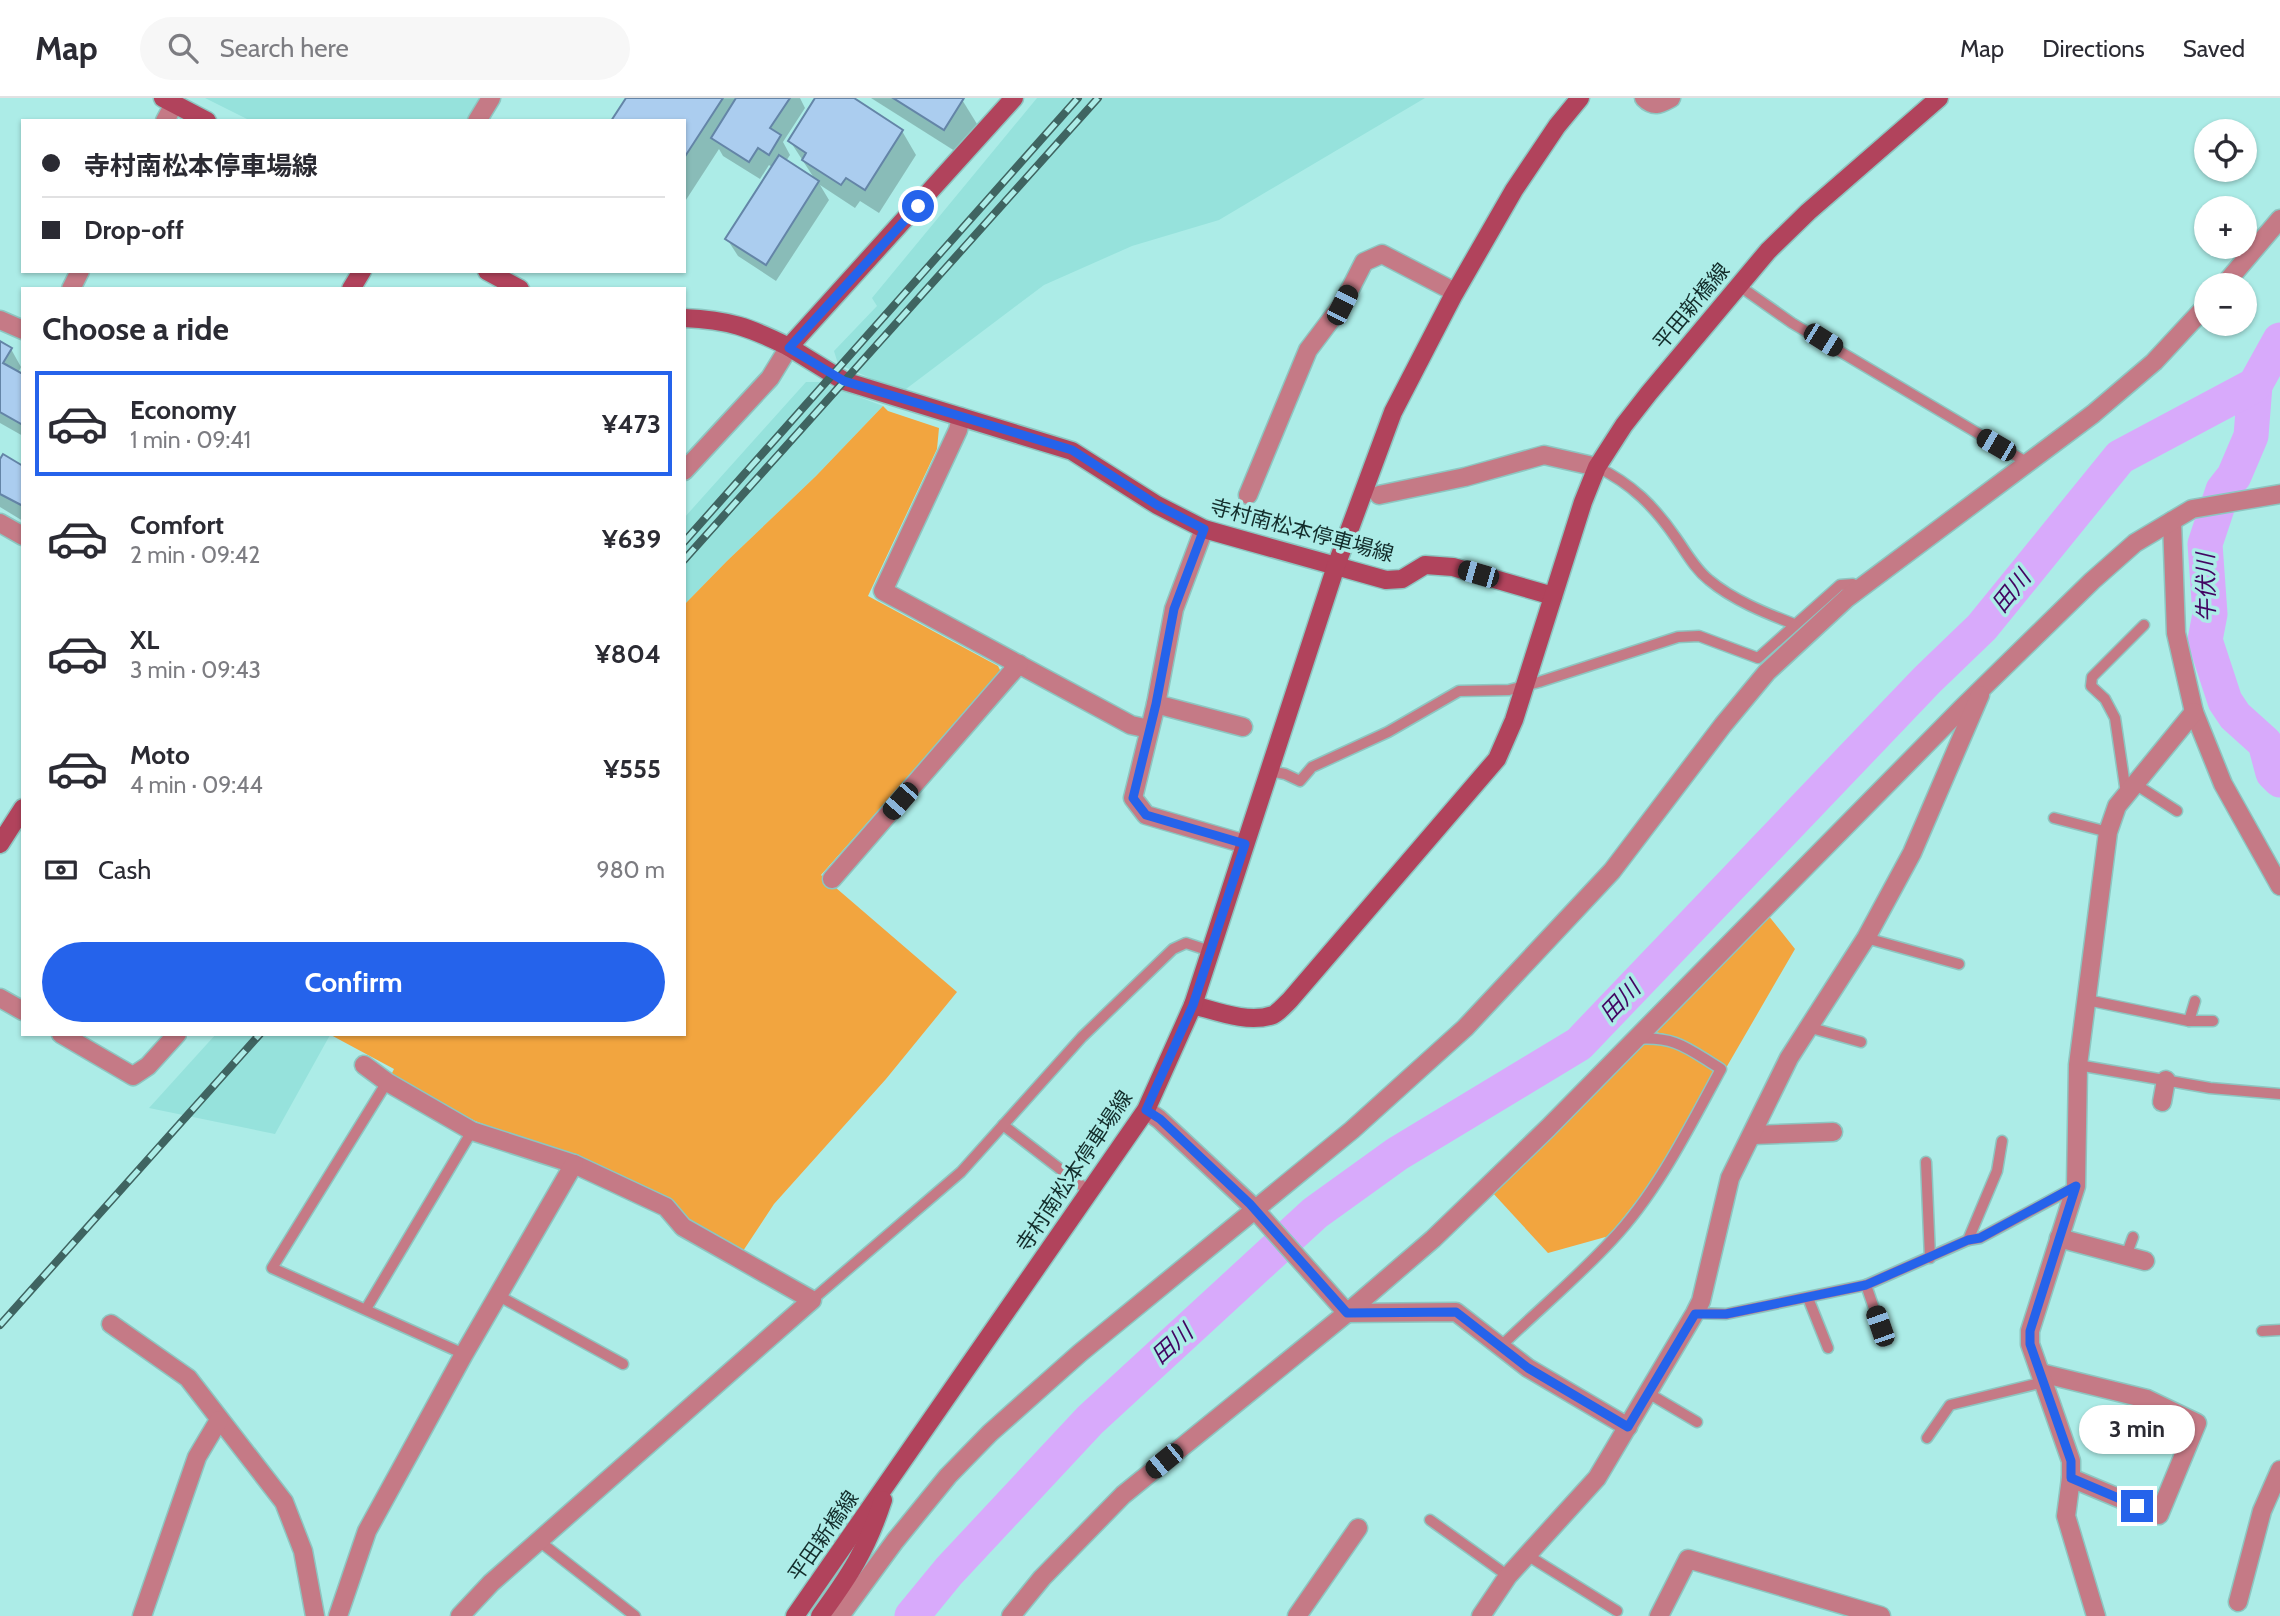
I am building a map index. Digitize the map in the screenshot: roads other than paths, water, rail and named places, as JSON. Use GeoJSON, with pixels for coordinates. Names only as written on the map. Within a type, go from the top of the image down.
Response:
{"type":"FeatureCollection","features":[{"type":"Feature","properties":{"kind":"main road"},"geometry":{"type":"LineString","coordinates":[[789,348],[1014,98]]}},
{"type":"Feature","properties":{"kind":"main road","name":"寺村南松本停車場線"},"geometry":{"type":"LineString","coordinates":[[888,1483],[1146,1110],[1193,1005],[1336,565],[1393,412],[1455,292],[1514,190],[1580,98]]}},
{"type":"Feature","properties":{"kind":"main road","name":"平田新橋線"},"geometry":{"type":"LineString","coordinates":[[1553,596],[1568,545],[1597,467],[1640,404],[1768,251],[1808,212],[1939,98]]}},
{"type":"Feature","properties":{"kind":"main road"},"geometry":{"type":"LineString","coordinates":[[169,101],[203,119]]}},
{"type":"Feature","properties":{"kind":"main road"},"geometry":{"type":"LineString","coordinates":[[491,273],[516,287]]}},
{"type":"Feature","properties":{"kind":"main road","name":"寺村南松本停車場線"},"geometry":{"type":"LineString","coordinates":[[686,318],[719,320],[755,330],[844,381],[1072,450],[1157,505],[1204,529],[1386,580],[1402,579],[1425,565],[1453,566],[1553,596]]}},
{"type":"Feature","properties":{"kind":"main road"},"geometry":{"type":"LineString","coordinates":[[1193,1005],[1224,1014],[1255,1018],[1274,1014],[1290,1000],[1497,759],[1514,720],[1553,596]]}},
{"type":"Feature","properties":{"kind":"main road"},"geometry":{"type":"LineString","coordinates":[[0,844],[21,811]]}},
{"type":"Feature","properties":{"kind":"main road"},"geometry":{"type":"LineString","coordinates":[[820,1616],[854,1569],[866,1547],[888,1483]]}},
{"type":"Feature","properties":{"kind":"main road","name":"平田新橋線"},"geometry":{"type":"LineString","coordinates":[[794,1616],[888,1483]]}},
{"type":"Feature","properties":{"kind":"street"},"geometry":{"type":"LineString","coordinates":[[478,119],[491,98]]}},
{"type":"Feature","properties":{"kind":"street"},"geometry":{"type":"LineString","coordinates":[[1644,98],[1650,104],[1658,105],[1671,98]]}},
{"type":"Feature","properties":{"kind":"street"},"geometry":{"type":"LineString","coordinates":[[165,119],[169,101]]}},
{"type":"Feature","properties":{"kind":"street"},"geometry":{"type":"LineString","coordinates":[[2234,273],[2280,219]]}},
{"type":"Feature","properties":{"kind":"street"},"geometry":{"type":"LineString","coordinates":[[1248,495],[1308,350],[1342,305],[1364,262],[1381,254],[1455,292]]}},
{"type":"Feature","properties":{"kind":"street"},"geometry":{"type":"LineString","coordinates":[[841,1616],[895,1541],[948,1476],[990,1433],[1080,1353],[1257,1214],[1465,1028],[1612,871],[1723,725],[1767,672],[1860,588],[2093,414],[2154,362],[2194,319]]}},
{"type":"Feature","properties":{"kind":"street"},"geometry":{"type":"LineString","coordinates":[[0,320],[21,329]]}},
{"type":"Feature","properties":{"kind":"street"},"geometry":{"type":"LineString","coordinates":[[686,469],[770,378],[789,348]]}},
{"type":"Feature","properties":{"kind":"street"},"geometry":{"type":"LineString","coordinates":[[961,417],[958,430],[884,591],[1131,724],[1149,729]]}},
{"type":"Feature","properties":{"kind":"street"},"geometry":{"type":"LineString","coordinates":[[1379,495],[1465,477],[1544,455],[1597,467]]}},
{"type":"Feature","properties":{"kind":"street"},"geometry":{"type":"LineString","coordinates":[[1011,1616],[1042,1578],[1123,1495],[1433,1239],[1636,1039],[1982,690],[2118,558],[2135,543],[2192,509],[2280,494]]}},
{"type":"Feature","properties":{"kind":"street"},"geometry":{"type":"LineString","coordinates":[[2172,521],[2176,633],[2194,712],[2223,784],[2280,886]]}},
{"type":"Feature","properties":{"kind":"street"},"geometry":{"type":"LineString","coordinates":[[0,523],[21,535]]}},
{"type":"Feature","properties":{"kind":"street"},"geometry":{"type":"LineString","coordinates":[[1204,529],[1174,609],[1156,704],[1133,798],[1146,815],[1245,844]]}},
{"type":"Feature","properties":{"kind":"street"},"geometry":{"type":"LineString","coordinates":[[832,878],[1018,664]]}},
{"type":"Feature","properties":{"kind":"street"},"geometry":{"type":"LineString","coordinates":[[1481,1616],[1508,1576],[1597,1478],[1695,1314],[1701,1301],[1730,1178],[1789,1058],[1866,938],[1912,853],[1982,690]]}},
{"type":"Feature","properties":{"kind":"street"},"geometry":{"type":"LineString","coordinates":[[1156,704],[1243,726]]}},
{"type":"Feature","properties":{"kind":"street"},"geometry":{"type":"LineString","coordinates":[[2096,1616],[2066,1516],[2071,1461],[2030,1344],[2030,1331],[2076,1186],[2078,1065],[2108,832],[2117,807],[2194,712]]}},
{"type":"Feature","properties":{"kind":"street"},"geometry":{"type":"LineString","coordinates":[[0,998],[21,1010]]}},
{"type":"Feature","properties":{"kind":"street"},"geometry":{"type":"LineString","coordinates":[[64,1036],[133,1076],[148,1066],[175,1036]]}},
{"type":"Feature","properties":{"kind":"street"},"geometry":{"type":"LineString","coordinates":[[363,1065],[387,1082],[472,1131],[574,1164],[666,1207],[683,1227],[812,1300],[491,1583],[460,1616]]}},
{"type":"Feature","properties":{"kind":"street"},"geometry":{"type":"LineString","coordinates":[[2162,1102],[2166,1080]]}},
{"type":"Feature","properties":{"kind":"street"},"geometry":{"type":"LineString","coordinates":[[1146,1110],[1160,1119],[1250,1204],[1345,1311],[1456,1312],[1528,1368],[1628,1427]]}},
{"type":"Feature","properties":{"kind":"street"},"geometry":{"type":"LineString","coordinates":[[1753,1135],[1833,1132]]}},
{"type":"Feature","properties":{"kind":"street"},"geometry":{"type":"LineString","coordinates":[[338,1616],[367,1531],[464,1354],[574,1164]]}},
{"type":"Feature","properties":{"kind":"street"},"geometry":{"type":"LineString","coordinates":[[2059,1238],[2145,1261]]}},
{"type":"Feature","properties":{"kind":"street"},"geometry":{"type":"LineString","coordinates":[[111,1324],[188,1378],[284,1502],[303,1551],[315,1616]]}},
{"type":"Feature","properties":{"kind":"street"},"geometry":{"type":"LineString","coordinates":[[2042,1378],[2147,1399],[2197,1423],[2159,1516],[2071,1478]]}},
{"type":"Feature","properties":{"kind":"street"},"geometry":{"type":"LineString","coordinates":[[142,1616],[197,1457],[219,1420]]}},
{"type":"Feature","properties":{"kind":"street"},"geometry":{"type":"LineString","coordinates":[[2238,1602],[2262,1511],[2280,1470]]}},
{"type":"Feature","properties":{"kind":"street"},"geometry":{"type":"LineString","coordinates":[[1297,1616],[1358,1528]]}},
{"type":"Feature","properties":{"kind":"street"},"geometry":{"type":"LineString","coordinates":[[1659,1616],[1688,1559],[1881,1616]]}},
{"type":"Feature","properties":{"kind":"lane"},"geometry":{"type":"LineString","coordinates":[[1738,285],[1792,323],[2028,463]]}},
{"type":"Feature","properties":{"kind":"lane"},"geometry":{"type":"LineString","coordinates":[[1597,467],[1642,495],[1708,580],[1766,614],[1794,624]]}},
{"type":"Feature","properties":{"kind":"lane"},"geometry":{"type":"LineString","coordinates":[[1269,771],[1300,781],[1312,766],[1388,732],[1459,691],[1509,690],[1678,637],[1699,636],[1758,658],[1840,585],[1853,584],[1860,588]]}},
{"type":"Feature","properties":{"kind":"lane"},"geometry":{"type":"LineString","coordinates":[[2144,625],[2092,677],[2091,686],[2105,699],[2115,718],[2131,790],[2177,811]]}},
{"type":"Feature","properties":{"kind":"lane"},"geometry":{"type":"LineString","coordinates":[[2054,818],[2108,832]]}},
{"type":"Feature","properties":{"kind":"lane"},"geometry":{"type":"LineString","coordinates":[[1866,938],[1959,964]]}},
{"type":"Feature","properties":{"kind":"lane"},"geometry":{"type":"LineString","coordinates":[[812,1300],[961,1172],[1082,1037],[1173,949],[1186,943],[1210,951]]}},
{"type":"Feature","properties":{"kind":"lane"},"geometry":{"type":"LineString","coordinates":[[2087,1000],[2189,1021],[2213,1021]]}},
{"type":"Feature","properties":{"kind":"lane"},"geometry":{"type":"LineString","coordinates":[[2189,1021],[2195,1001]]}},
{"type":"Feature","properties":{"kind":"lane"},"geometry":{"type":"LineString","coordinates":[[1808,1027],[1861,1042]]}},
{"type":"Feature","properties":{"kind":"lane"},"geometry":{"type":"LineString","coordinates":[[1500,1347],[1613,1239],[1678,1148],[1721,1069],[1673,1040],[1656,1037],[1636,1039]]}},
{"type":"Feature","properties":{"kind":"lane"},"geometry":{"type":"LineString","coordinates":[[2078,1065],[2210,1088],[2280,1094]]}},
{"type":"Feature","properties":{"kind":"lane"},"geometry":{"type":"LineString","coordinates":[[387,1082],[272,1268],[464,1354]]}},
{"type":"Feature","properties":{"kind":"lane"},"geometry":{"type":"LineString","coordinates":[[1003,1125],[1090,1192]]}},
{"type":"Feature","properties":{"kind":"lane"},"geometry":{"type":"LineString","coordinates":[[366,1309],[472,1131]]}},
{"type":"Feature","properties":{"kind":"lane"},"geometry":{"type":"LineString","coordinates":[[1968,1240],[1997,1171],[2002,1141]]}},
{"type":"Feature","properties":{"kind":"lane"},"geometry":{"type":"LineString","coordinates":[[1926,1162],[1930,1258]]}},
{"type":"Feature","properties":{"kind":"lane"},"geometry":{"type":"LineString","coordinates":[[1695,1314],[1726,1314],[1866,1285],[1968,1240],[1980,1238],[2076,1186]]}},
{"type":"Feature","properties":{"kind":"lane"},"geometry":{"type":"LineString","coordinates":[[2126,1256],[2133,1237]]}},
{"type":"Feature","properties":{"kind":"lane"},"geometry":{"type":"LineString","coordinates":[[1866,1285],[1880,1326]]}},
{"type":"Feature","properties":{"kind":"lane"},"geometry":{"type":"LineString","coordinates":[[499,1296],[623,1364]]}},
{"type":"Feature","properties":{"kind":"lane"},"geometry":{"type":"LineString","coordinates":[[1808,1298],[1828,1348]]}},
{"type":"Feature","properties":{"kind":"lane"},"geometry":{"type":"LineString","coordinates":[[2262,1331],[2280,1330]]}},
{"type":"Feature","properties":{"kind":"lane"},"geometry":{"type":"LineString","coordinates":[[1927,1438],[1950,1405],[2042,1378]]}},
{"type":"Feature","properties":{"kind":"lane"},"geometry":{"type":"LineString","coordinates":[[1648,1393],[1697,1422]]}},
{"type":"Feature","properties":{"kind":"lane"},"geometry":{"type":"LineString","coordinates":[[1430,1520],[1508,1576]]}},
{"type":"Feature","properties":{"kind":"lane"},"geometry":{"type":"LineString","coordinates":[[539,1541],[635,1616]]}},
{"type":"Feature","properties":{"kind":"lane"},"geometry":{"type":"LineString","coordinates":[[1527,1555],[1617,1611]]}},
{"type":"Feature","properties":{"kind":"waterway","name":"田川"},"geometry":{"type":"LineString","coordinates":[[912,1616],[949,1571],[1090,1420],[1315,1213],[1397,1154],[1579,1044],[1927,680],[1982,627],[2120,457],[2255,385],[2280,340]]}},
{"type":"Feature","properties":{"kind":"waterway","name":"牛伏川"},"geometry":{"type":"LineString","coordinates":[[2255,385],[2251,436],[2234,476],[2223,490],[2205,544],[2210,614],[2205,640],[2225,701],[2235,716],[2265,743],[2273,773],[2280,780]]}},
{"type":"Feature","properties":{"kind":"railway"},"geometry":{"type":"LineString","coordinates":[[686,540],[1078,98]]}},
{"type":"Feature","properties":{"kind":"railway"},"geometry":{"type":"LineString","coordinates":[[686,558],[1098,98]]}},
{"type":"Feature","properties":{"kind":"railway"},"geometry":{"type":"LineString","coordinates":[[0,1325],[258,1036]]}}]}
